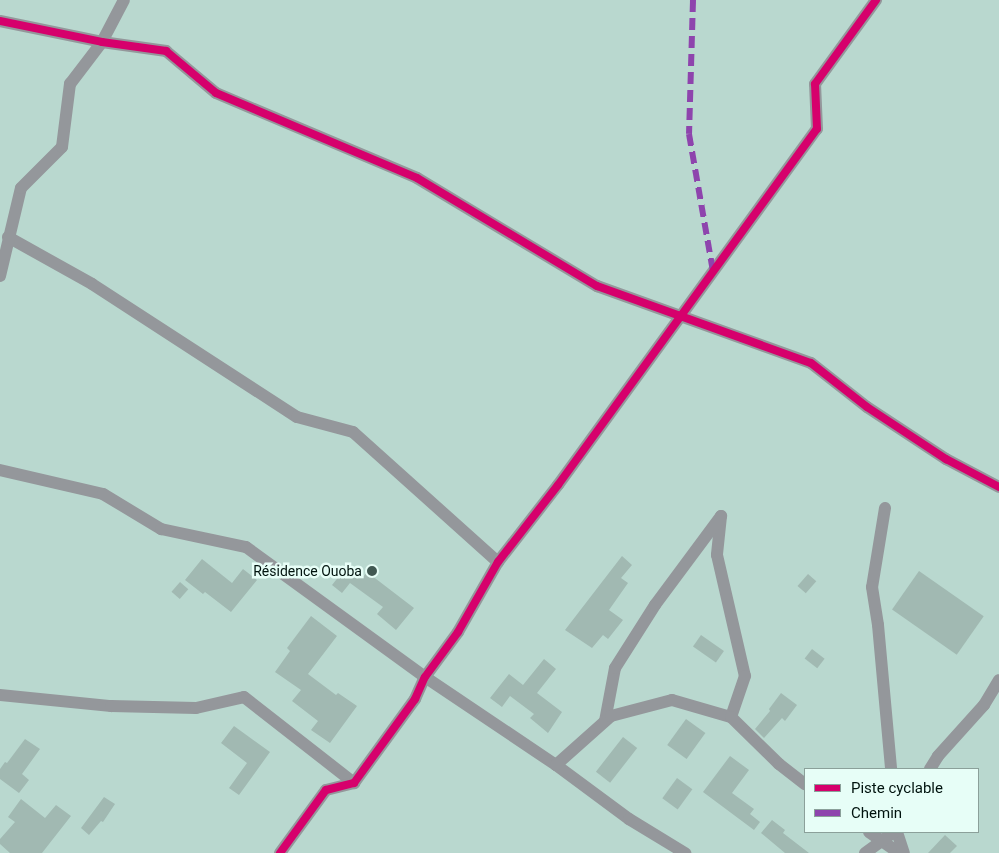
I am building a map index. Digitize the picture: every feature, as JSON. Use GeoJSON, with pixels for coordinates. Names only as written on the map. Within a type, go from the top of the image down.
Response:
{"type":"FeatureCollection","features":[{"type":"Feature","properties":{"kind":"street"},"geometry":{"type":"LineString","coordinates":[[0,276],[21,188],[62,147],[70,84],[102,42],[124,0]]}},
{"type":"Feature","properties":{"kind":"street"},"geometry":{"type":"LineString","coordinates":[[280,853],[326,790],[354,783],[414,699],[425,677],[458,632],[498,562],[558,485],[817,129],[815,84],[876,0]]}},
{"type":"Feature","properties":{"kind":"street"},"geometry":{"type":"LineString","coordinates":[[0,21],[102,42],[166,51],[216,93],[416,178],[598,286],[811,363],[867,407],[946,459],[999,487]]}},
{"type":"Feature","properties":{"kind":"street"},"geometry":{"type":"LineString","coordinates":[[8,237],[92,284],[297,417],[353,432],[498,562]]}},
{"type":"Feature","properties":{"kind":"street"},"geometry":{"type":"LineString","coordinates":[[0,470],[103,494],[161,530],[246,547],[425,677],[556,765],[629,819],[685,853]]}},
{"type":"Feature","properties":{"kind":"street"},"geometry":{"type":"LineString","coordinates":[[885,508],[872,587],[878,625],[891,768]]}},
{"type":"Feature","properties":{"kind":"street"},"geometry":{"type":"LineString","coordinates":[[605,721],[615,668],[655,605],[721,516],[717,555],[745,676],[731,717]]}},
{"type":"Feature","properties":{"kind":"street"},"geometry":{"type":"LineString","coordinates":[[931,768],[938,756],[984,704],[999,680]]}},
{"type":"Feature","properties":{"kind":"street"},"geometry":{"type":"LineString","coordinates":[[0,695],[111,706],[196,708],[244,697],[354,783]]}},
{"type":"Feature","properties":{"kind":"street"},"geometry":{"type":"LineString","coordinates":[[556,765],[611,716],[672,700],[731,717],[779,764],[804,783]]}},
{"type":"Feature","properties":{"kind":"street"},"geometry":{"type":"LineString","coordinates":[[870,833],[899,853]]}},
{"type":"Feature","properties":{"kind":"street"},"geometry":{"type":"LineString","coordinates":[[865,853],[893,833]]}},
{"type":"Feature","properties":{"kind":"street"},"geometry":{"type":"LineString","coordinates":[[895,833],[904,853]]}},
{"type":"Feature","properties":{"kind":"building"},"geometry":{"type":"Polygon","coordinates":[[[622,556],[632,565],[621,578],[628,583],[609,610],[623,620],[608,639],[603,635],[592,648],[565,630],[622,556]]]}},
{"type":"Feature","properties":{"kind":"building"},"geometry":{"type":"Polygon","coordinates":[[[202,559],[232,583],[243,569],[257,580],[231,612],[205,592],[203,594],[185,580],[202,559]]]}},
{"type":"Feature","properties":{"kind":"building"},"geometry":{"type":"Polygon","coordinates":[[[348,565],[363,577],[367,572],[414,608],[396,630],[377,614],[383,607],[350,583],[342,593],[332,585],[348,565]]]}},
{"type":"Feature","properties":{"kind":"building"},"geometry":{"type":"Polygon","coordinates":[[[919,571],[984,616],[957,655],[892,610],[919,571]]]}},
{"type":"Feature","properties":{"kind":"building"},"geometry":{"type":"Polygon","coordinates":[[[808,574],[816,581],[806,593],[798,586],[808,574]]]}},
{"type":"Feature","properties":{"kind":"building"},"geometry":{"type":"Polygon","coordinates":[[[180,582],[188,589],[180,599],[171,592],[180,582]]]}},
{"type":"Feature","properties":{"kind":"building"},"geometry":{"type":"Polygon","coordinates":[[[311,616],[337,636],[308,674],[336,695],[338,693],[357,706],[330,743],[311,730],[318,721],[292,701],[301,690],[275,672],[290,651],[287,648],[311,616]]]}},
{"type":"Feature","properties":{"kind":"building"},"geometry":{"type":"Polygon","coordinates":[[[701,635],[724,651],[716,663],[693,646],[701,635]]]}},
{"type":"Feature","properties":{"kind":"building"},"geometry":{"type":"Polygon","coordinates":[[[812,649],[825,659],[817,668],[805,658],[812,649]]]}},
{"type":"Feature","properties":{"kind":"building"},"geometry":{"type":"Polygon","coordinates":[[[544,659],[556,669],[537,693],[562,712],[548,733],[530,718],[534,714],[510,696],[502,707],[490,698],[509,674],[523,685],[544,659]]]}},
{"type":"Feature","properties":{"kind":"building"},"geometry":{"type":"Polygon","coordinates":[[[781,693],[797,705],[785,721],[782,718],[764,738],[755,729],[770,711],[769,709],[781,693]]]}},
{"type":"Feature","properties":{"kind":"building"},"geometry":{"type":"Polygon","coordinates":[[[686,719],[705,733],[687,759],[667,745],[686,719]]]}},
{"type":"Feature","properties":{"kind":"building"},"geometry":{"type":"Polygon","coordinates":[[[234,726],[270,752],[239,795],[229,788],[247,763],[221,743],[234,726]]]}},
{"type":"Feature","properties":{"kind":"building"},"geometry":{"type":"Polygon","coordinates":[[[623,737],[637,748],[610,783],[596,772],[623,737]]]}},
{"type":"Feature","properties":{"kind":"building"},"geometry":{"type":"Polygon","coordinates":[[[25,739],[40,749],[22,774],[29,780],[19,793],[0,779],[0,769],[5,762],[7,763],[25,739]]]}},
{"type":"Feature","properties":{"kind":"building"},"geometry":{"type":"Polygon","coordinates":[[[730,756],[749,770],[732,793],[754,809],[750,814],[760,822],[754,830],[703,792],[730,756]]]}},
{"type":"Feature","properties":{"kind":"building"},"geometry":{"type":"Polygon","coordinates":[[[677,778],[692,789],[678,809],[662,798],[677,778]]]}},
{"type":"Feature","properties":{"kind":"building"},"geometry":{"type":"Polygon","coordinates":[[[104,797],[115,804],[103,822],[101,821],[89,835],[81,828],[104,797]]]}},
{"type":"Feature","properties":{"kind":"building"},"geometry":{"type":"Polygon","coordinates":[[[21,799],[45,818],[56,805],[71,816],[42,853],[10,853],[0,844],[0,839],[15,822],[8,817],[21,799]]]}},
{"type":"Feature","properties":{"kind":"building"},"geometry":{"type":"Polygon","coordinates":[[[772,820],[785,830],[783,833],[809,853],[785,853],[761,833],[772,820]]]}},
{"type":"Feature","properties":{"kind":"building"},"geometry":{"type":"Polygon","coordinates":[[[945,835],[957,846],[950,853],[928,853],[945,835]]]}},
{"type":"Feature","properties":{"kind":"marked path"},"geometry":{"type":"LineString","coordinates":[[693,0],[689,134],[713,271]]}},
{"type":"Feature","properties":{"kind":"cycle path"},"geometry":{"type":"LineString","coordinates":[[280,853],[326,790],[354,783],[415,699],[425,677],[458,632],[498,562],[558,485],[817,129],[815,84],[876,0]]}},
{"type":"Feature","properties":{"kind":"cycle path"},"geometry":{"type":"LineString","coordinates":[[0,21],[102,42],[166,51],[216,93],[417,178],[597,286],[811,363],[867,407],[946,459],[999,487]]}},
{"type":"Feature","properties":{"kind":"place","name":"Résidence Ouoba"},"geometry":{"type":"Point","coordinates":[372,571]}}]}
